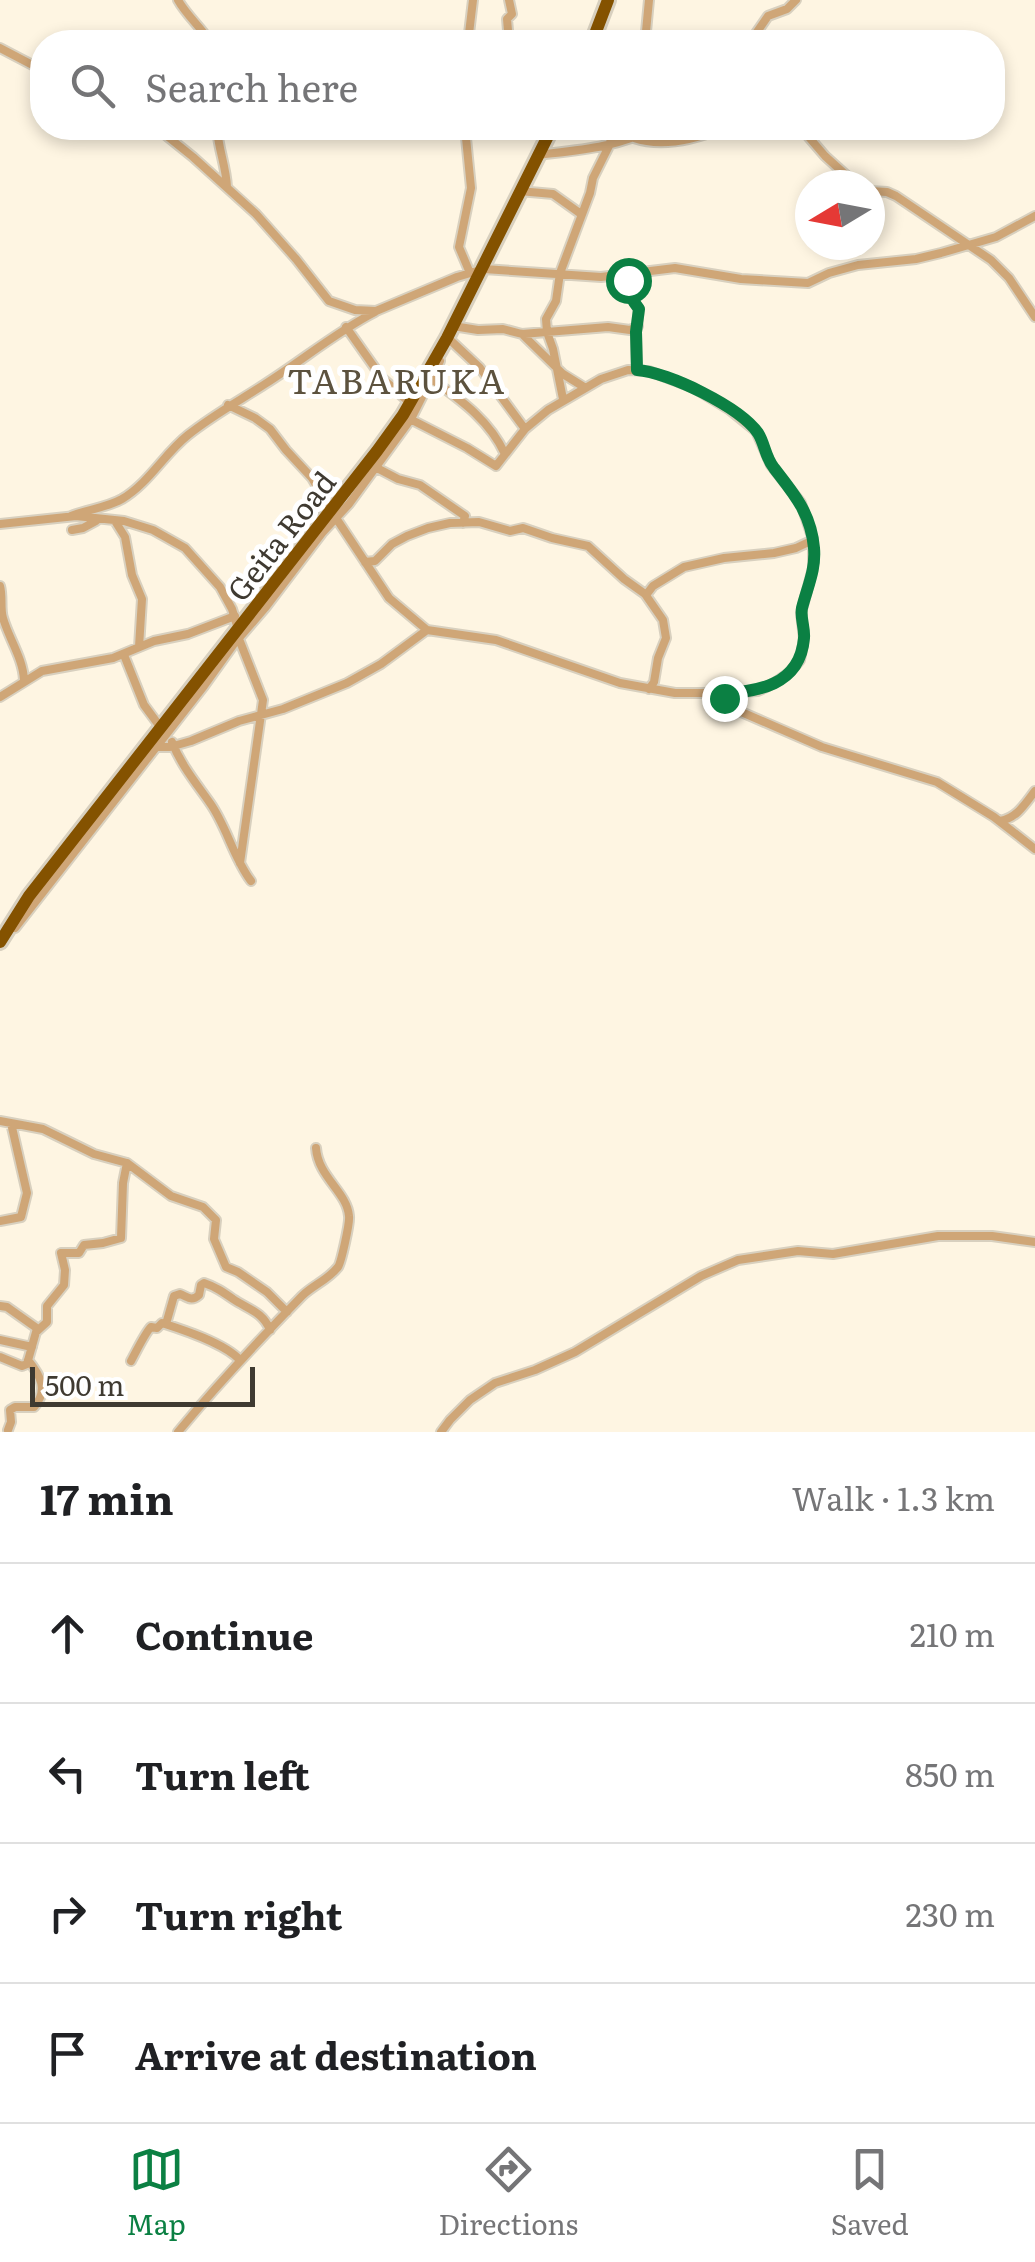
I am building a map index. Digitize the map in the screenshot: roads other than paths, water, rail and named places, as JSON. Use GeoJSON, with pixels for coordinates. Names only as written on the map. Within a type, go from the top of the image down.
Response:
{"type":"FeatureCollection","features":[{"type":"Feature","properties":{"kind":"highway"},"geometry":{"type":"LineString","coordinates":[[594,30],[605,0]]}},
{"type":"Feature","properties":{"kind":"highway","name":"Geita Road"},"geometry":{"type":"LineString","coordinates":[[0,942],[29,896],[164,731],[238,628],[334,514],[408,412],[452,332],[543,140]]}},
{"type":"Feature","properties":{"kind":"street"},"geometry":{"type":"LineString","coordinates":[[178,0],[192,23],[201,30]]}},
{"type":"Feature","properties":{"kind":"street"},"geometry":{"type":"LineString","coordinates":[[470,30],[474,0]]}},
{"type":"Feature","properties":{"kind":"street"},"geometry":{"type":"LineString","coordinates":[[508,30],[507,19],[512,16],[509,0]]}},
{"type":"Feature","properties":{"kind":"street"},"geometry":{"type":"LineString","coordinates":[[646,30],[650,0]]}},
{"type":"Feature","properties":{"kind":"street"},"geometry":{"type":"LineString","coordinates":[[758,30],[768,16],[796,0]]}},
{"type":"Feature","properties":{"kind":"street"},"geometry":{"type":"LineString","coordinates":[[0,48],[30,64]]}},
{"type":"Feature","properties":{"kind":"street"},"geometry":{"type":"LineString","coordinates":[[170,140],[266,225],[329,301],[356,310],[376,311]]}},
{"type":"Feature","properties":{"kind":"street"},"geometry":{"type":"LineString","coordinates":[[218,140],[227,188]]}},
{"type":"Feature","properties":{"kind":"street"},"geometry":{"type":"LineString","coordinates":[[466,140],[471,188],[458,247],[478,271]]}},
{"type":"Feature","properties":{"kind":"street"},"geometry":{"type":"LineString","coordinates":[[563,400],[546,315],[556,301],[560,273],[610,140]]}},
{"type":"Feature","properties":{"kind":"street"},"geometry":{"type":"LineString","coordinates":[[537,155],[628,140]]}},
{"type":"Feature","properties":{"kind":"street"},"geometry":{"type":"LineString","coordinates":[[646,140],[685,140]]}},
{"type":"Feature","properties":{"kind":"street"},"geometry":{"type":"LineString","coordinates":[[811,140],[840,170]]}},
{"type":"Feature","properties":{"kind":"street"},"geometry":{"type":"LineString","coordinates":[[520,191],[553,194],[581,214]]}},
{"type":"Feature","properties":{"kind":"street"},"geometry":{"type":"LineString","coordinates":[[885,192],[969,244],[1002,270],[1035,317]]}},
{"type":"Feature","properties":{"kind":"street"},"geometry":{"type":"LineString","coordinates":[[0,524],[51,520],[109,506],[130,494],[179,442],[346,327],[376,311],[478,271],[600,277],[679,268],[741,279],[805,283],[858,265],[924,258],[996,237],[1035,216]]}},
{"type":"Feature","properties":{"kind":"street"},"geometry":{"type":"LineString","coordinates":[[627,274],[639,309],[637,370]]}},
{"type":"Feature","properties":{"kind":"street"},"geometry":{"type":"LineString","coordinates":[[452,332],[503,329],[522,334],[608,327],[630,330],[638,326]]}},
{"type":"Feature","properties":{"kind":"street"},"geometry":{"type":"LineString","coordinates":[[228,405],[270,429],[312,478],[390,598],[428,630],[496,640],[614,681],[689,694],[763,689],[800,660],[804,639],[801,613],[814,568],[813,540],[803,506],[772,465],[756,431],[734,412],[699,391],[649,371],[614,374],[563,400],[525,430],[496,466],[408,412],[346,327]]}},
{"type":"Feature","properties":{"kind":"street"},"geometry":{"type":"LineString","coordinates":[[452,332],[525,430]]}},
{"type":"Feature","properties":{"kind":"street"},"geometry":{"type":"LineString","coordinates":[[522,334],[569,379],[584,387]]}},
{"type":"Feature","properties":{"kind":"street"},"geometry":{"type":"LineString","coordinates":[[429,377],[484,420],[505,454]]}},
{"type":"Feature","properties":{"kind":"street"},"geometry":{"type":"LineString","coordinates":[[334,514],[349,504],[376,467],[408,412]]}},
{"type":"Feature","properties":{"kind":"street"},"geometry":{"type":"LineString","coordinates":[[376,467],[420,485],[465,516],[464,523]]}},
{"type":"Feature","properties":{"kind":"street"},"geometry":{"type":"LineString","coordinates":[[71,516],[136,524],[153,530],[185,548],[220,587],[262,700],[240,863]]}},
{"type":"Feature","properties":{"kind":"street"},"geometry":{"type":"LineString","coordinates":[[72,530],[100,520]]}},
{"type":"Feature","properties":{"kind":"street"},"geometry":{"type":"LineString","coordinates":[[115,521],[125,537],[132,575],[142,599],[139,646]]}},
{"type":"Feature","properties":{"kind":"street"},"geometry":{"type":"LineString","coordinates":[[365,562],[374,561],[393,543],[428,528],[464,523],[478,522],[510,531],[523,528],[588,546],[646,595],[663,620],[666,638],[649,688]]}},
{"type":"Feature","properties":{"kind":"street"},"geometry":{"type":"LineString","coordinates":[[646,595],[653,586],[684,567],[774,553],[813,540]]}},
{"type":"Feature","properties":{"kind":"street"},"geometry":{"type":"LineString","coordinates":[[0,586],[2,616],[18,652],[24,680]]}},
{"type":"Feature","properties":{"kind":"street"},"geometry":{"type":"LineString","coordinates":[[0,697],[42,671],[98,662],[139,646],[188,634],[238,628]]}},
{"type":"Feature","properties":{"kind":"street"},"geometry":{"type":"LineString","coordinates":[[156,747],[173,746],[347,683],[428,630]]}},
{"type":"Feature","properties":{"kind":"street"},"geometry":{"type":"LineString","coordinates":[[124,655],[144,706],[211,804],[251,881]]}},
{"type":"Feature","properties":{"kind":"street"},"geometry":{"type":"LineString","coordinates":[[718,694],[739,711],[822,747],[937,782],[1000,821],[1035,849]]}},
{"type":"Feature","properties":{"kind":"street"},"geometry":{"type":"LineString","coordinates":[[0,954],[12,932],[156,747],[164,731]]}},
{"type":"Feature","properties":{"kind":"street"},"geometry":{"type":"LineString","coordinates":[[1000,821],[1021,809],[1035,791]]}},
{"type":"Feature","properties":{"kind":"street"},"geometry":{"type":"LineString","coordinates":[[0,1120],[43,1129],[94,1154],[127,1163],[171,1196],[203,1207],[216,1220],[214,1238],[226,1267],[267,1292],[287,1312]]}},
{"type":"Feature","properties":{"kind":"street"},"geometry":{"type":"LineString","coordinates":[[0,1221],[21,1218],[28,1197],[11,1122]]}},
{"type":"Feature","properties":{"kind":"street"},"geometry":{"type":"LineString","coordinates":[[178,1432],[240,1360],[303,1295],[340,1264],[349,1222],[347,1207],[319,1163],[316,1148]]}},
{"type":"Feature","properties":{"kind":"street"},"geometry":{"type":"LineString","coordinates":[[0,1358],[22,1366],[27,1364],[34,1335],[46,1324],[47,1306],[64,1284],[61,1253],[80,1252],[84,1244],[121,1238],[127,1163]]}},
{"type":"Feature","properties":{"kind":"street"},"geometry":{"type":"LineString","coordinates":[[441,1432],[470,1400],[495,1383],[575,1352],[700,1276],[738,1260],[798,1251],[834,1254],[938,1236],[1035,1242]]}},
{"type":"Feature","properties":{"kind":"street"},"geometry":{"type":"LineString","coordinates":[[166,1324],[172,1298],[180,1294],[194,1299],[204,1284],[218,1288],[255,1311],[270,1330]]}},
{"type":"Feature","properties":{"kind":"street"},"geometry":{"type":"LineString","coordinates":[[0,1306],[10,1308],[38,1329]]}},
{"type":"Feature","properties":{"kind":"street"},"geometry":{"type":"LineString","coordinates":[[131,1361],[150,1328],[162,1323],[220,1346],[240,1360]]}},
{"type":"Feature","properties":{"kind":"street"},"geometry":{"type":"LineString","coordinates":[[0,1340],[32,1348]]}},
{"type":"Feature","properties":{"kind":"street"},"geometry":{"type":"LineString","coordinates":[[7,1429],[10,1410],[34,1406],[41,1397],[39,1372],[28,1360]]}},
{"type":"Feature","properties":{"kind":"district","name":"TABARUKA"},"geometry":{"type":"Point","coordinates":[397,379]}}]}
